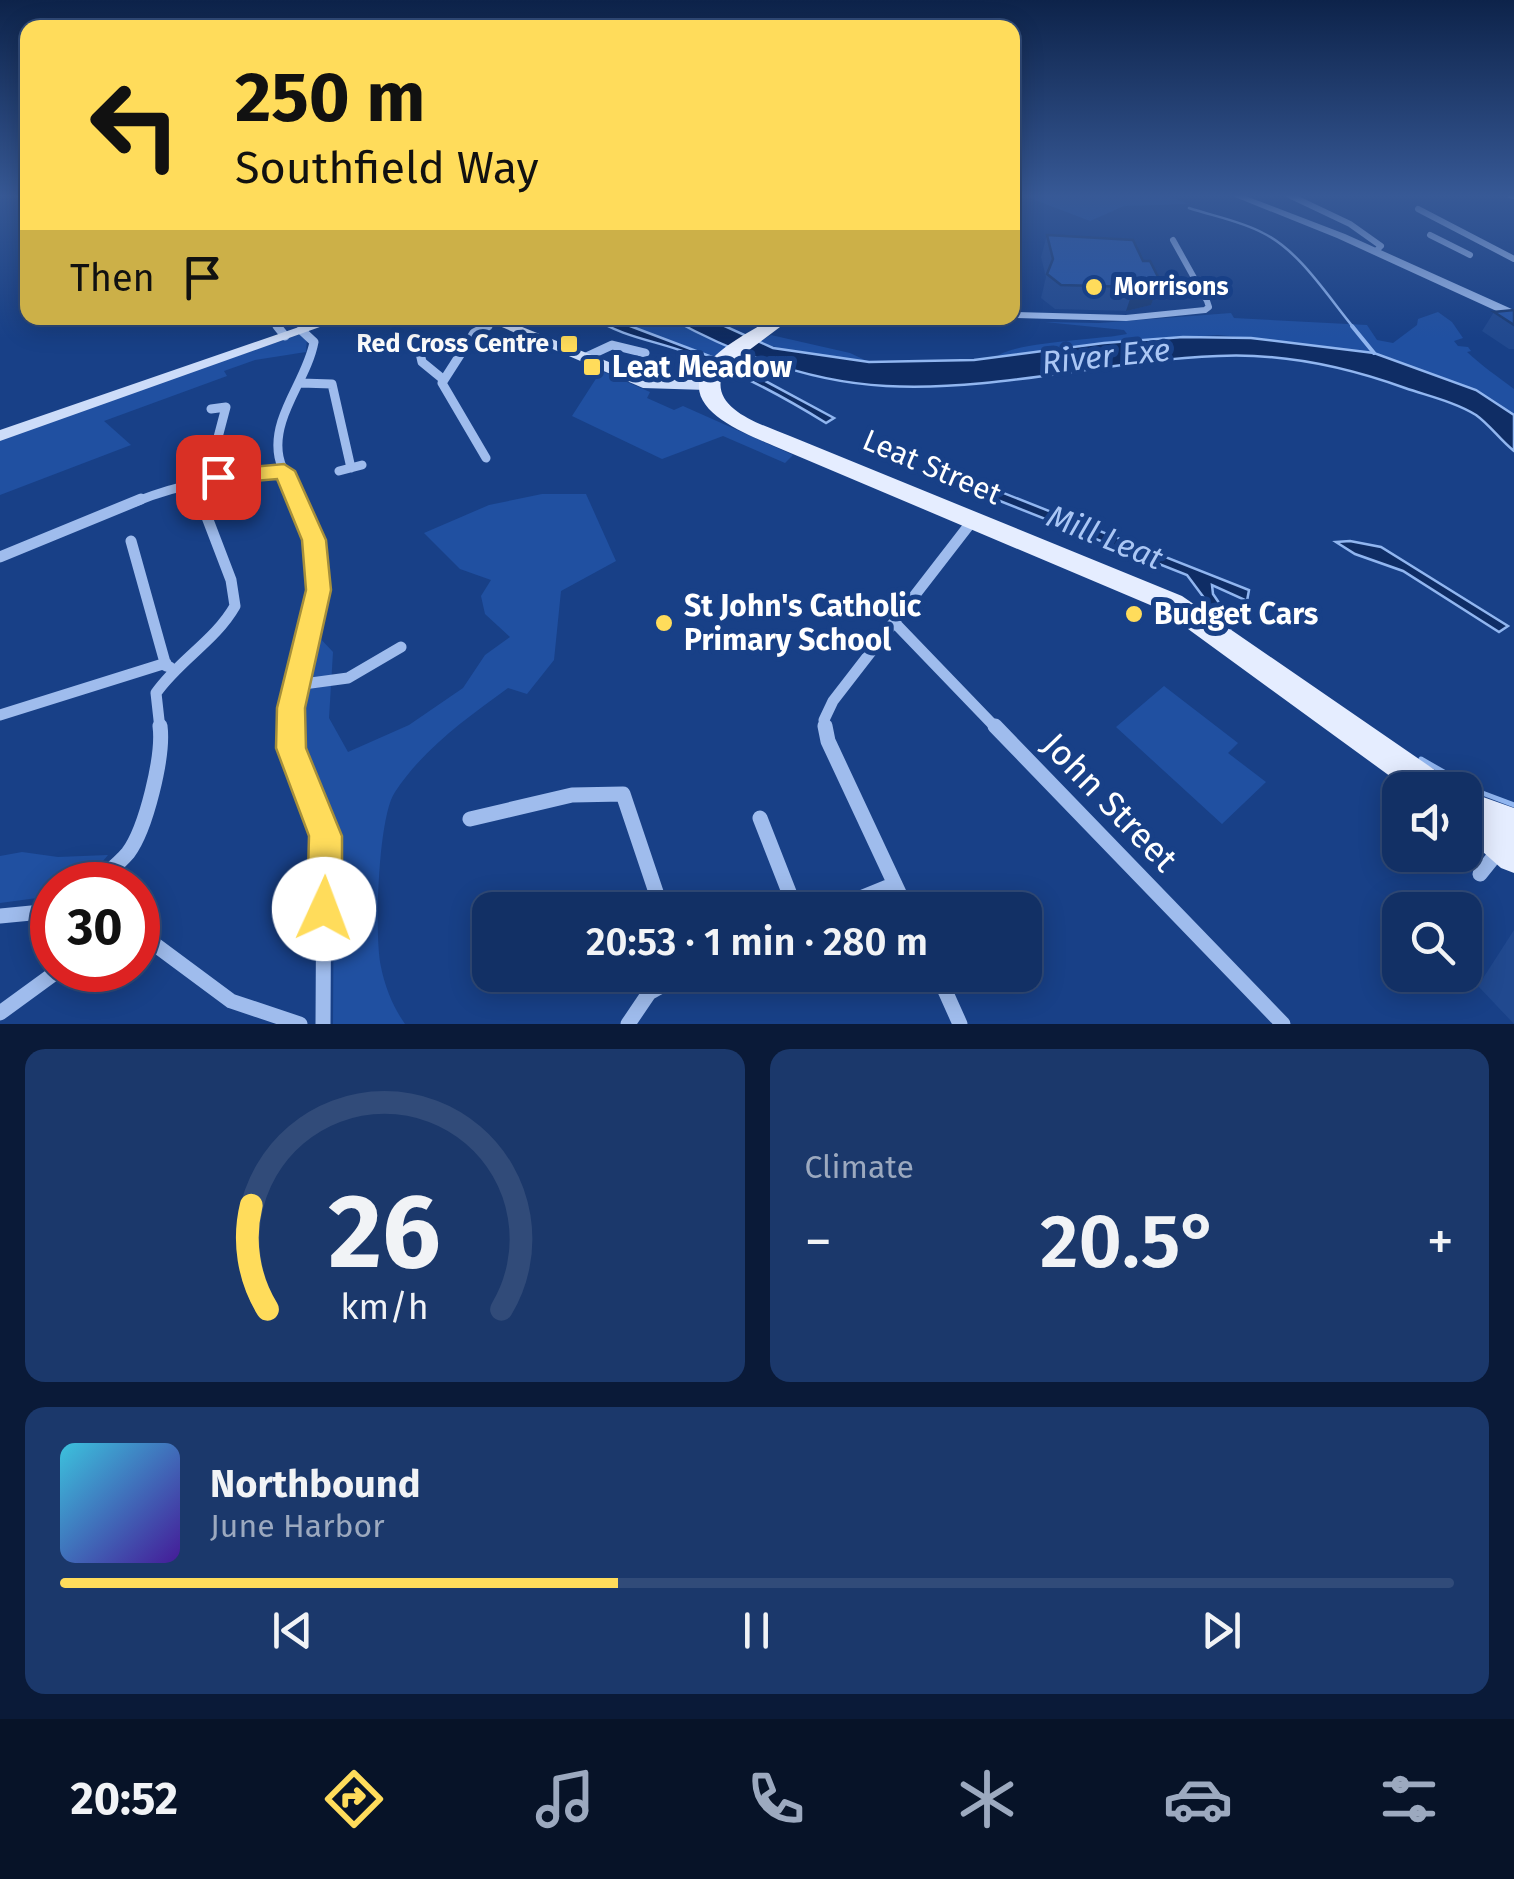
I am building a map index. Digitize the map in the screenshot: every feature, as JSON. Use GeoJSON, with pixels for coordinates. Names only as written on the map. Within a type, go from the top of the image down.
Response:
{"type":"FeatureCollection","features":[{"type":"Feature","properties":{"kind":"main road"},"geometry":{"type":"LineString","coordinates":[[0,436],[317,325]]}},
{"type":"Feature","properties":{"kind":"main road"},"geometry":{"type":"LineString","coordinates":[[506,325],[649,384],[711,375],[774,325]]}},
{"type":"Feature","properties":{"kind":"main road","name":"Leat Street"},"geometry":{"type":"LineString","coordinates":[[711,375],[721,410],[736,420],[1172,603],[1411,772]]}},
{"type":"Feature","properties":{"kind":"main road"},"geometry":{"type":"LineString","coordinates":[[1482,817],[1512,836]]}},
{"type":"Feature","properties":{"kind":"main road"},"geometry":{"type":"LineString","coordinates":[[1482,822],[1512,836]]}},
{"type":"Feature","properties":{"kind":"street"},"geometry":{"type":"LineString","coordinates":[[1020,315],[1126,318],[1209,308],[1174,243]]}},
{"type":"Feature","properties":{"kind":"street"},"geometry":{"type":"LineString","coordinates":[[1359,243],[1514,315]]}},
{"type":"Feature","properties":{"kind":"street"},"geometry":{"type":"LineString","coordinates":[[1377,250],[1379,243]]}},
{"type":"Feature","properties":{"kind":"street"},"geometry":{"type":"LineString","coordinates":[[1447,243],[1470,255]]}},
{"type":"Feature","properties":{"kind":"street"},"geometry":{"type":"LineString","coordinates":[[1454,246],[1485,244],[1514,259]]}},
{"type":"Feature","properties":{"kind":"street"},"geometry":{"type":"LineString","coordinates":[[277,325],[278,329],[314,342],[313,356],[282,422],[278,440],[284,471],[314,540],[319,571],[291,708],[291,748],[325,836],[320,1023]]}},
{"type":"Feature","properties":{"kind":"street"},"geometry":{"type":"LineString","coordinates":[[484,325],[474,333],[444,380],[444,388],[486,458]]}},
{"type":"Feature","properties":{"kind":"street"},"geometry":{"type":"LineString","coordinates":[[416,335],[416,350],[436,378],[444,380]]}},
{"type":"Feature","properties":{"kind":"street"},"geometry":{"type":"LineString","coordinates":[[584,358],[605,346],[645,353]]}},
{"type":"Feature","properties":{"kind":"street"},"geometry":{"type":"LineString","coordinates":[[301,383],[332,384],[351,468]]}},
{"type":"Feature","properties":{"kind":"street"},"geometry":{"type":"LineString","coordinates":[[0,715],[170,666],[220,628],[232,612],[236,598],[200,480],[226,407],[211,409]]}},
{"type":"Feature","properties":{"kind":"street"},"geometry":{"type":"LineString","coordinates":[[0,556],[111,508],[200,480],[284,471]]}},
{"type":"Feature","properties":{"kind":"street"},"geometry":{"type":"LineString","coordinates":[[899,892],[828,741],[824,720],[827,710],[974,520]]}},
{"type":"Feature","properties":{"kind":"street"},"geometry":{"type":"LineString","coordinates":[[118,862],[140,832],[162,742],[156,693],[170,666],[131,541]]}},
{"type":"Feature","properties":{"kind":"street","name":"John Street"},"geometry":{"type":"LineString","coordinates":[[894,622],[1283,1024]]}},
{"type":"Feature","properties":{"kind":"street"},"geometry":{"type":"LineString","coordinates":[[296,685],[348,678],[401,647]]}},
{"type":"Feature","properties":{"kind":"street"},"geometry":{"type":"LineString","coordinates":[[371,648],[382,659]]}},
{"type":"Feature","properties":{"kind":"street"},"geometry":{"type":"LineString","coordinates":[[470,819],[586,792],[614,790],[623,794],[656,892]]}},
{"type":"Feature","properties":{"kind":"street"},"geometry":{"type":"LineString","coordinates":[[760,818],[789,892]]}},
{"type":"Feature","properties":{"kind":"street"},"geometry":{"type":"LineString","coordinates":[[1480,874],[1512,836]]}},
{"type":"Feature","properties":{"kind":"street"},"geometry":{"type":"LineString","coordinates":[[876,892],[895,884]]}},
{"type":"Feature","properties":{"kind":"street"},"geometry":{"type":"LineString","coordinates":[[0,916],[30,913]]}},
{"type":"Feature","properties":{"kind":"street"},"geometry":{"type":"LineString","coordinates":[[160,950],[214,994],[259,1014],[300,1024]]}},
{"type":"Feature","properties":{"kind":"street"},"geometry":{"type":"LineString","coordinates":[[0,1013],[30,991]]}},
{"type":"Feature","properties":{"kind":"street"},"geometry":{"type":"LineString","coordinates":[[628,1024],[648,992]]}},
{"type":"Feature","properties":{"kind":"street"},"geometry":{"type":"LineString","coordinates":[[946,992],[960,1024]]}},
{"type":"Feature","properties":{"kind":"shaded area"},"geometry":{"type":"Polygon","coordinates":[[[1438,312],[1452,322],[1463,338],[1454,341],[1458,346],[1468,347],[1471,351],[1467,352],[1514,389],[1514,415],[1476,390],[1374,353],[1251,338],[1218,335],[1104,343],[996,358],[1018,348],[1127,334],[1124,330],[1045,322],[1099,323],[1231,313],[1234,318],[1367,325],[1377,340],[1393,343],[1417,325],[1418,319],[1438,312]]]}},
{"type":"Feature","properties":{"kind":"shaded area"},"geometry":{"type":"Polygon","coordinates":[[[628,325],[685,325],[731,347],[715,357],[628,325]]]}},
{"type":"Feature","properties":{"kind":"shaded area"},"geometry":{"type":"Polygon","coordinates":[[[301,334],[307,338],[306,352],[255,360],[224,371],[227,376],[104,421],[131,445],[0,495],[0,437],[301,334]]]}},
{"type":"Feature","properties":{"kind":"shaded area"},"geometry":{"type":"Polygon","coordinates":[[[771,335],[850,353],[869,362],[792,352],[759,342],[771,335]]]}},
{"type":"Feature","properties":{"kind":"shaded area"},"geometry":{"type":"Polygon","coordinates":[[[604,372],[650,392],[647,398],[674,410],[683,406],[793,455],[785,463],[723,436],[662,459],[572,416],[604,372]]]}},
{"type":"Feature","properties":{"kind":"shaded area"},"geometry":{"type":"Polygon","coordinates":[[[542,494],[586,494],[616,561],[561,591],[554,660],[527,694],[508,688],[477,711],[433,748],[395,792],[381,850],[378,930],[385,982],[405,1024],[333,1024],[334,865],[324,817],[298,750],[296,709],[317,635],[333,652],[329,718],[348,752],[409,725],[463,688],[485,655],[510,637],[485,614],[481,596],[491,580],[460,569],[424,533],[489,505],[542,494]]]}},
{"type":"Feature","properties":{"kind":"shaded area"},"geometry":{"type":"Polygon","coordinates":[[[1164,686],[1238,743],[1228,753],[1266,782],[1222,824],[1116,727],[1164,686]]]}},
{"type":"Feature","properties":{"kind":"shaded area"},"geometry":{"type":"Polygon","coordinates":[[[22,852],[58,857],[108,855],[102,862],[30,862],[30,899],[0,903],[0,856],[22,852]]]}},
{"type":"Feature","properties":{"kind":"water"},"geometry":{"type":"Polygon","coordinates":[[[607,325],[627,325],[741,368],[834,418],[826,423],[724,368],[607,325]]]}},
{"type":"Feature","properties":{"kind":"water","name":"River Exe"},"geometry":{"type":"Polygon","coordinates":[[[684,325],[722,325],[773,348],[869,362],[974,360],[1183,337],[1251,338],[1374,353],[1476,390],[1514,415],[1514,451],[1481,419],[1459,406],[1383,380],[1313,363],[1218,356],[970,384],[886,386],[801,372],[721,344],[684,325]]]}},
{"type":"Feature","properties":{"kind":"water","name":"Mill Leat"},"geometry":{"type":"Polygon","coordinates":[[[968,479],[1249,590],[1247,601],[1212,585],[1213,594],[1235,626],[1228,630],[1187,575],[962,486],[968,479]]]}},
{"type":"Feature","properties":{"kind":"water"},"geometry":{"type":"Polygon","coordinates":[[[1336,542],[1381,547],[1508,626],[1499,632],[1403,571],[1355,554],[1336,542]]]}},
{"type":"Feature","properties":{"kind":"building"},"geometry":{"type":"Polygon","coordinates":[[[1049,243],[1134,243],[1160,281],[1134,287],[1061,285],[1047,274],[1053,259],[1049,243]]]}},
{"type":"Feature","properties":{"kind":"building"},"geometry":{"type":"Polygon","coordinates":[[[1514,310],[1514,325],[1494,312],[1514,310]]]}},
{"type":"Feature","properties":{"kind":"waterway"},"geometry":{"type":"LineString","coordinates":[[1278,243],[1301,263],[1354,328]]}},
{"type":"Feature","properties":{"kind":"waterway"},"geometry":{"type":"LineString","coordinates":[[1352,326],[1374,353]]}},
{"type":"Feature","properties":{"kind":"waterway"},"geometry":{"type":"LineString","coordinates":[[1421,759],[1477,791],[1514,805]]}},
{"type":"Feature","properties":{"kind":"place","name":"Morrisons"},"geometry":{"type":"Point","coordinates":[1094,287]}},
{"type":"Feature","properties":{"kind":"place","name":"Red Cross Centre"},"geometry":{"type":"Point","coordinates":[569,344]}},
{"type":"Feature","properties":{"kind":"place","name":"Leat Meadow"},"geometry":{"type":"Point","coordinates":[592,367]}},
{"type":"Feature","properties":{"kind":"place","name":"Budget Cars"},"geometry":{"type":"Point","coordinates":[1134,614]}},
{"type":"Feature","properties":{"kind":"place","name":"St John's Catholic Primary School"},"geometry":{"type":"Point","coordinates":[664,623]}},
{"type":"Feature","properties":{"kind":"route"},"geometry":{"type":"LineString","coordinates":[[218,477],[284,471],[314,540],[318,590],[291,708],[291,748],[325,836],[324,909]]}}]}
